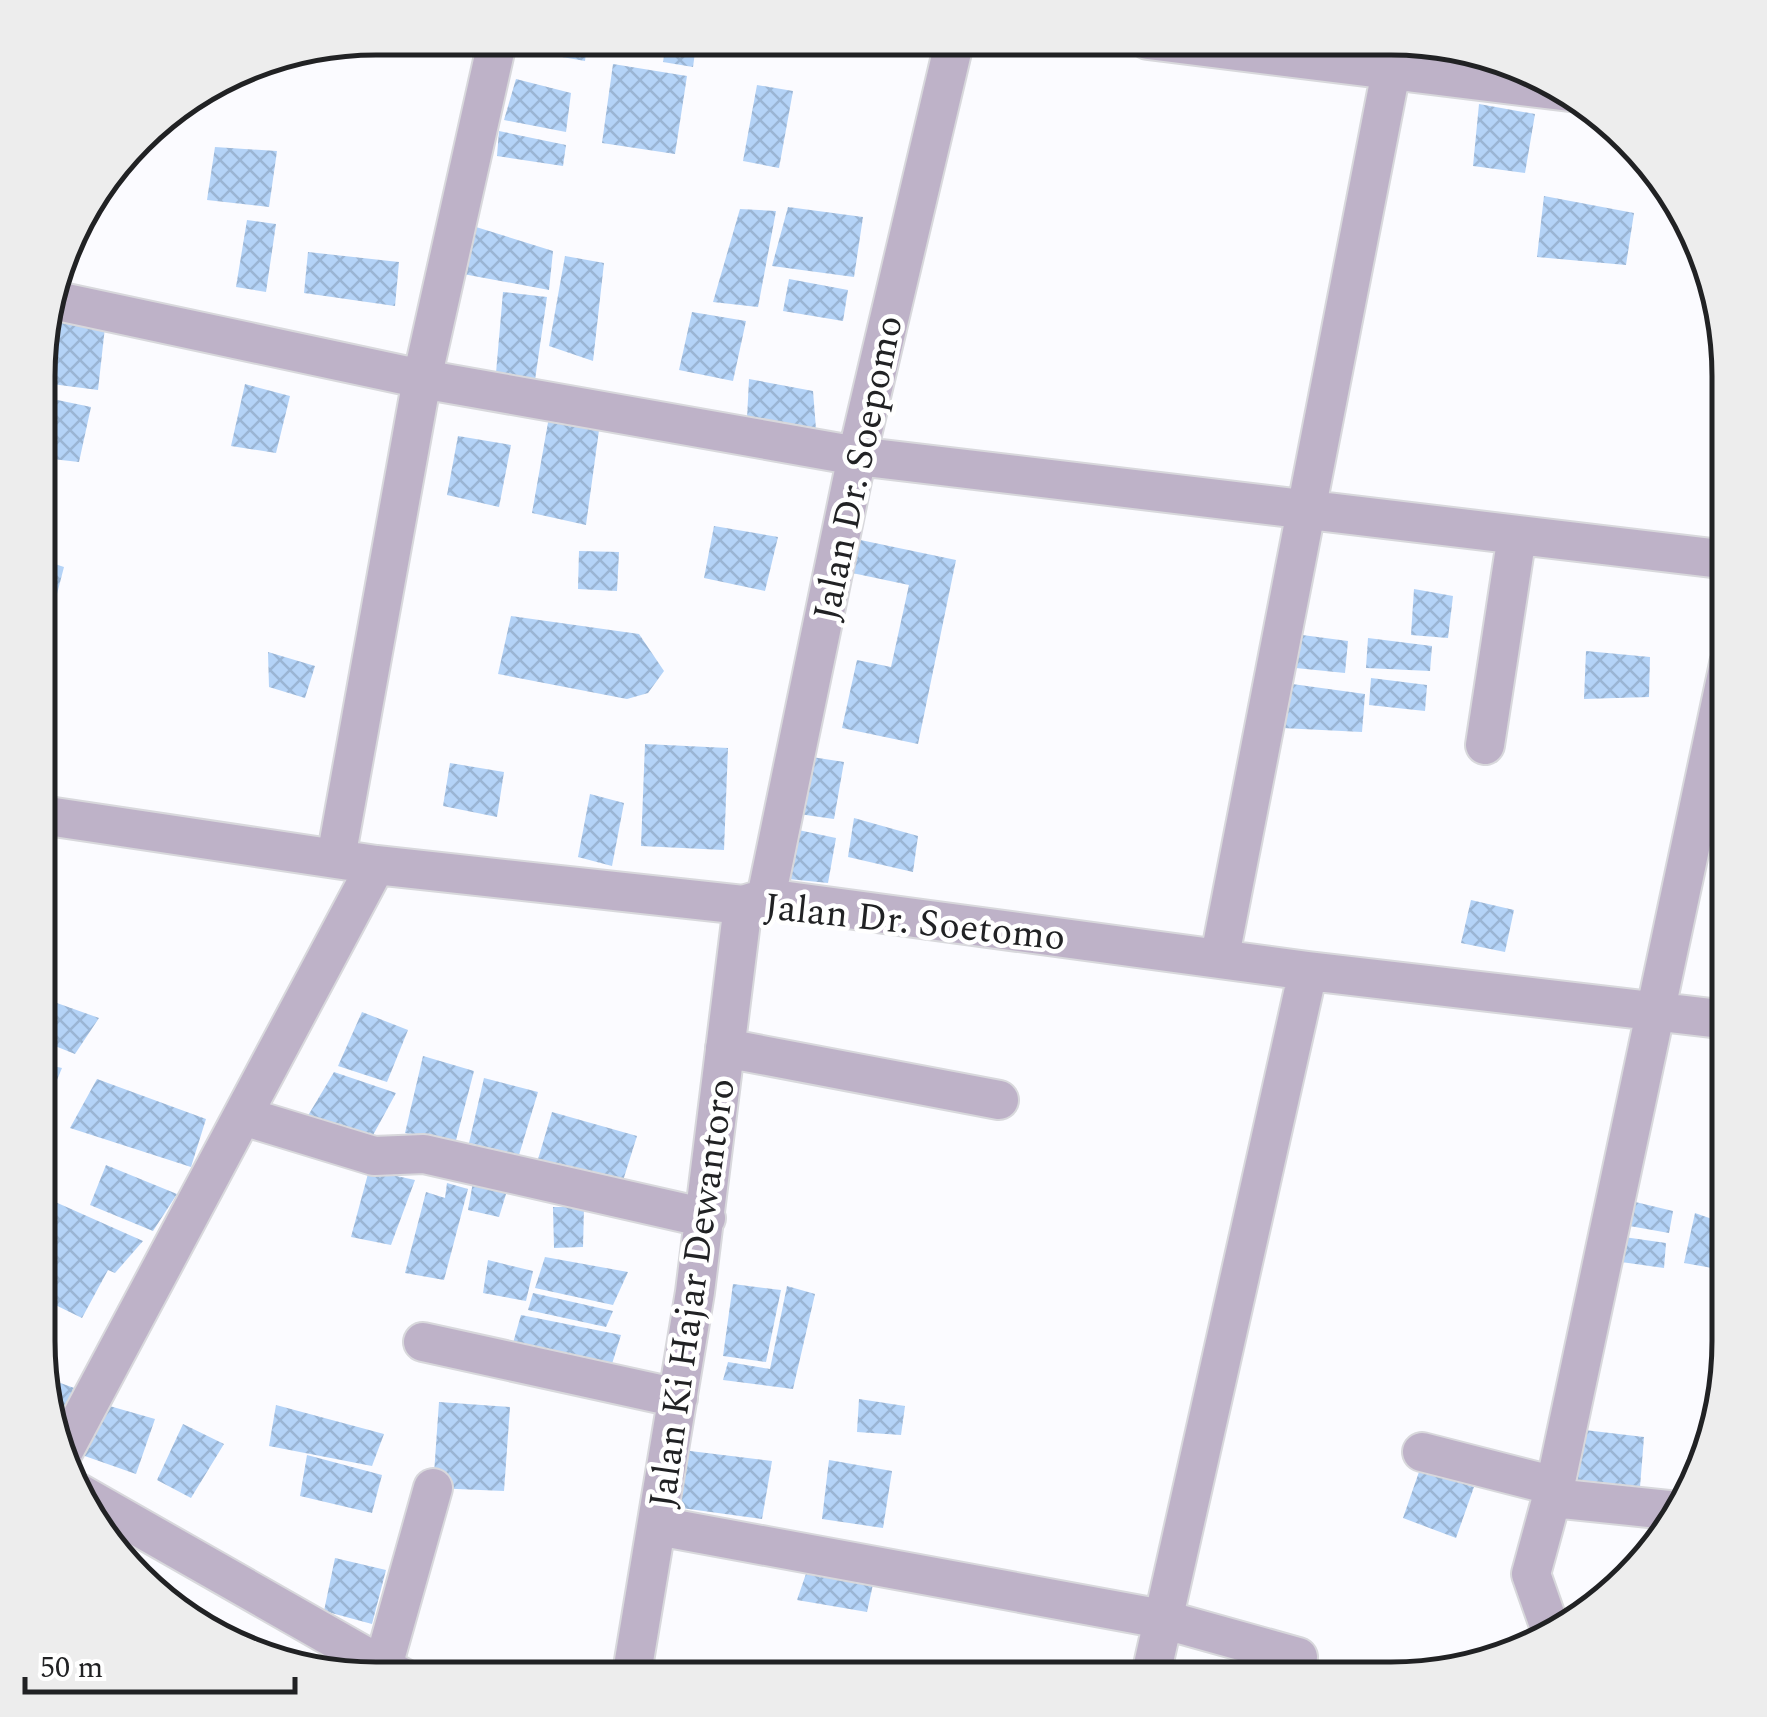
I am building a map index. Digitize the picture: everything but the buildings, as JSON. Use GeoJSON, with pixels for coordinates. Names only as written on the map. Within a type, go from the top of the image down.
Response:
{"type":"FeatureCollection","features":[{"type":"Feature","properties":{"kind":"street","name":"Jalan Dr. Soepomo"},"geometry":{"type":"LineString","coordinates":[[755,902],[951,55]]}},
{"type":"Feature","properties":{"kind":"street"},"geometry":{"type":"LineString","coordinates":[[1220,956],[1394,55]]}},
{"type":"Feature","properties":{"kind":"street"},"geometry":{"type":"LineString","coordinates":[[336,858],[422,379],[494,56]]}},
{"type":"Feature","properties":{"kind":"street"},"geometry":{"type":"LineString","coordinates":[[1402,56],[1512,80]]}},
{"type":"Feature","properties":{"kind":"street"},"geometry":{"type":"LineString","coordinates":[[64,302],[422,379],[857,456],[1711,558]]}},
{"type":"Feature","properties":{"kind":"street"},"geometry":{"type":"LineString","coordinates":[[1485,744],[1517,536]]}},
{"type":"Feature","properties":{"kind":"street"},"geometry":{"type":"LineString","coordinates":[[1547,1621],[1531,1574],[1554,1492],[1711,749]]}},
{"type":"Feature","properties":{"kind":"street","name":"Jalan Dr. Soetomo"},"geometry":{"type":"LineString","coordinates":[[55,818],[376,866],[755,902],[1711,1017]]}},
{"type":"Feature","properties":{"kind":"street"},"geometry":{"type":"LineString","coordinates":[[70,1438],[376,866]]}},
{"type":"Feature","properties":{"kind":"street","name":"Jalan Ki Hajar Dewantoro"},"geometry":{"type":"LineString","coordinates":[[634,1661],[706,1218],[725,1048],[755,902]]}},
{"type":"Feature","properties":{"kind":"street"},"geometry":{"type":"LineString","coordinates":[[1154,1661],[1308,971]]}},
{"type":"Feature","properties":{"kind":"street"},"geometry":{"type":"LineString","coordinates":[[725,1048],[999,1100]]}},
{"type":"Feature","properties":{"kind":"street"},"geometry":{"type":"LineString","coordinates":[[242,1116],[374,1156],[424,1154],[706,1218]]}},
{"type":"Feature","properties":{"kind":"street"},"geometry":{"type":"LineString","coordinates":[[423,1342],[678,1398]]}},
{"type":"Feature","properties":{"kind":"street"},"geometry":{"type":"LineString","coordinates":[[1422,1452],[1554,1492],[1664,1509]]}},
{"type":"Feature","properties":{"kind":"street"},"geometry":{"type":"LineString","coordinates":[[396,1661],[433,1488]]}},
{"type":"Feature","properties":{"kind":"street"},"geometry":{"type":"LineString","coordinates":[[102,1507],[375,1661]]}},
{"type":"Feature","properties":{"kind":"street"},"geometry":{"type":"LineString","coordinates":[[658,1526],[1162,1620],[1298,1657]]}}]}
